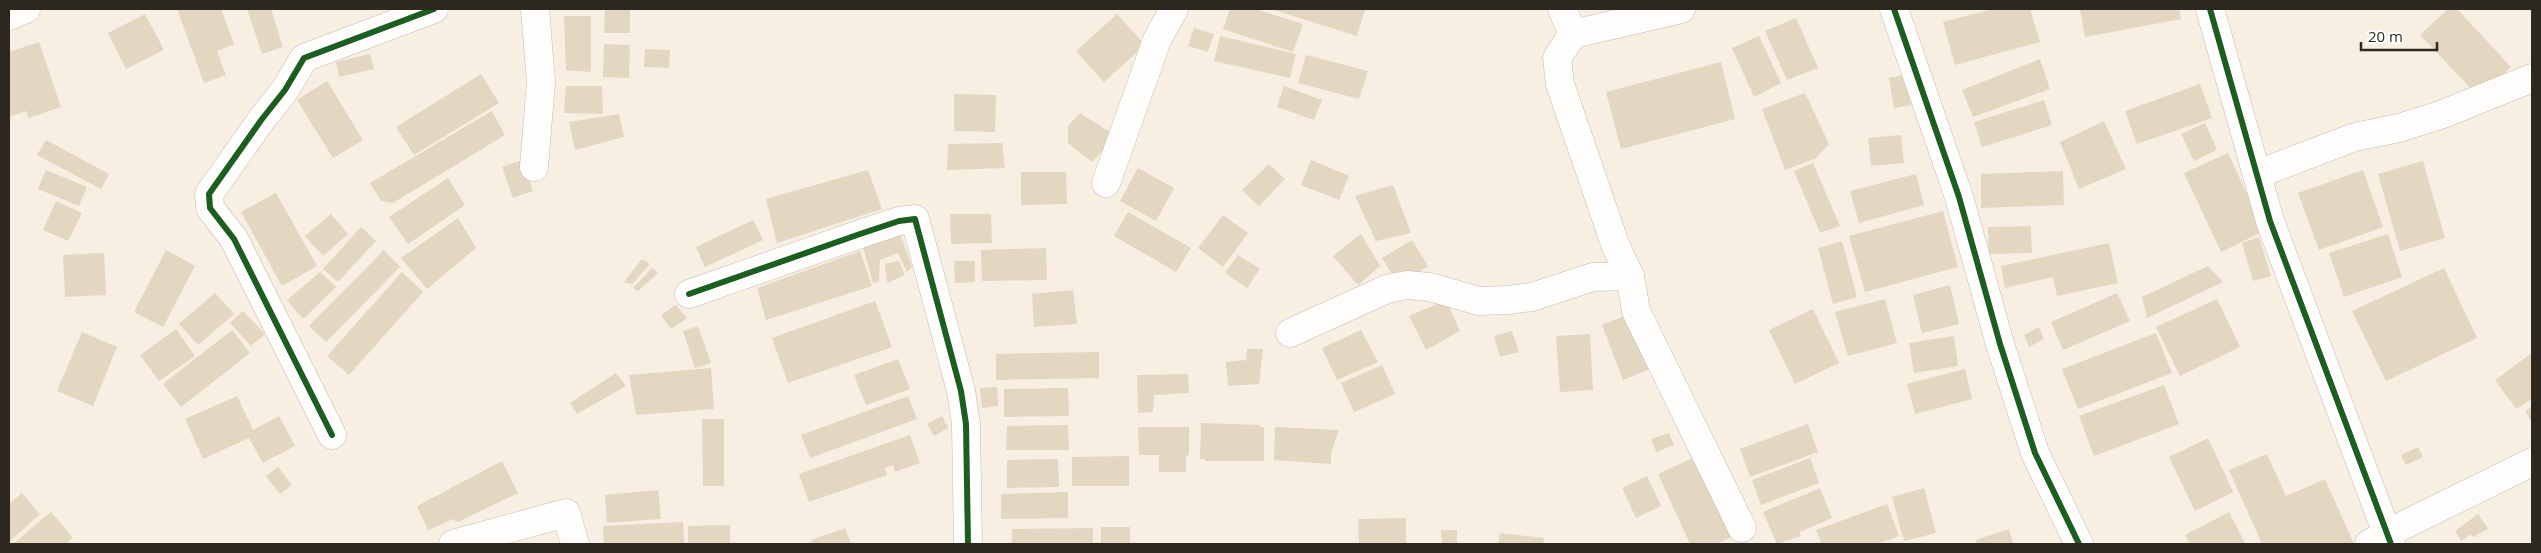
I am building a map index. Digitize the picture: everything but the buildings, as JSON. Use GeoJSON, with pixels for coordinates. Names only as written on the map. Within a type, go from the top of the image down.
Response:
{"type":"FeatureCollection","features":[{"type":"Feature","properties":{"kind":"street"},"geometry":{"type":"LineString","coordinates":[[9,16],[26,9]]}},
{"type":"Feature","properties":{"kind":"street"},"geometry":{"type":"LineString","coordinates":[[332,435],[234,239],[210,208],[210,194],[262,119],[285,90],[304,58],[434,9]]}},
{"type":"Feature","properties":{"kind":"street"},"geometry":{"type":"LineString","coordinates":[[534,9],[541,82],[534,167]]}},
{"type":"Feature","properties":{"kind":"street"},"geometry":{"type":"LineString","coordinates":[[1106,183],[1157,40],[1174,9]]}},
{"type":"Feature","properties":{"kind":"street"},"geometry":{"type":"LineString","coordinates":[[1562,9],[1573,34]]}},
{"type":"Feature","properties":{"kind":"street"},"geometry":{"type":"LineString","coordinates":[[1680,9],[1573,34],[1557,58],[1560,84],[1616,247],[1630,276],[1636,311],[1742,528]]}},
{"type":"Feature","properties":{"kind":"street"},"geometry":{"type":"LineString","coordinates":[[1894,9],[1959,197],[2000,344],[2035,453],[2079,544]]}},
{"type":"Feature","properties":{"kind":"street"},"geometry":{"type":"LineString","coordinates":[[2210,9],[2270,221],[2382,541],[2532,462]]}},
{"type":"Feature","properties":{"kind":"street"},"geometry":{"type":"LineString","coordinates":[[2258,174],[2355,137],[2399,128],[2443,114],[2532,78]]}},
{"type":"Feature","properties":{"kind":"street"},"geometry":{"type":"LineString","coordinates":[[689,294],[868,231],[899,221],[915,220],[961,391],[966,424],[968,544]]}},
{"type":"Feature","properties":{"kind":"street"},"geometry":{"type":"LineString","coordinates":[[1593,277],[1616,247]]}},
{"type":"Feature","properties":{"kind":"street"},"geometry":{"type":"LineString","coordinates":[[1290,333],[1387,288],[1407,285],[1422,286],[1479,301],[1507,300],[1532,297],[1593,277],[1630,276]]}},
{"type":"Feature","properties":{"kind":"street"},"geometry":{"type":"LineString","coordinates":[[453,544],[566,513],[575,544]]}},
{"type":"Feature","properties":{"kind":"cycle path"},"geometry":{"type":"LineString","coordinates":[[332,435],[234,239],[210,208],[209,194],[285,90],[304,58],[434,9]]}},
{"type":"Feature","properties":{"kind":"cycle path"},"geometry":{"type":"LineString","coordinates":[[1894,9],[1959,197],[2000,344],[2035,453],[2079,544]]}},
{"type":"Feature","properties":{"kind":"cycle path"},"geometry":{"type":"LineString","coordinates":[[2210,9],[2270,221],[2391,544]]}},
{"type":"Feature","properties":{"kind":"cycle path"},"geometry":{"type":"LineString","coordinates":[[689,294],[899,221],[915,219],[961,391],[966,424],[968,544]]}}]}
